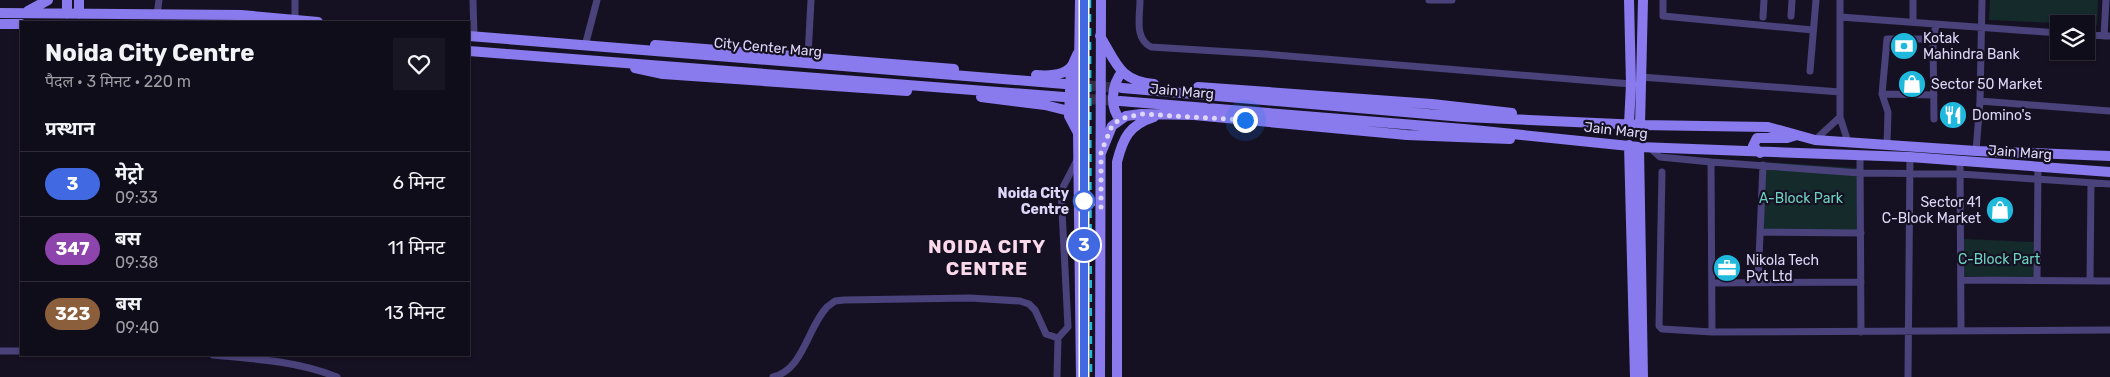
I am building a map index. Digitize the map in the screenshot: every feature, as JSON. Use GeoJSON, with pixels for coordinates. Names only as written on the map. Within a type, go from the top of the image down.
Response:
{"type":"FeatureCollection","features":[{"type":"Feature","properties":{"kind":"street"},"geometry":{"type":"LineString","coordinates":[[25,13],[48,0]]}},
{"type":"Feature","properties":{"kind":"street"},"geometry":{"type":"LineString","coordinates":[[67,0],[67,14]]}},
{"type":"Feature","properties":{"kind":"street"},"geometry":{"type":"LineString","coordinates":[[79,0],[79,14]]}},
{"type":"Feature","properties":{"kind":"street"},"geometry":{"type":"LineString","coordinates":[[157,15],[159,0]]}},
{"type":"Feature","properties":{"kind":"street"},"geometry":{"type":"LineString","coordinates":[[295,0],[295,20]]}},
{"type":"Feature","properties":{"kind":"street"},"geometry":{"type":"LineString","coordinates":[[472,36],[473,0]]}},
{"type":"Feature","properties":{"kind":"street"},"geometry":{"type":"LineString","coordinates":[[584,46],[597,0]]}},
{"type":"Feature","properties":{"kind":"street"},"geometry":{"type":"LineString","coordinates":[[808,56],[811,0]]}},
{"type":"Feature","properties":{"kind":"street"},"geometry":{"type":"LineString","coordinates":[[1080,0],[1078,157],[1081,377]]}},
{"type":"Feature","properties":{"kind":"street"},"geometry":{"type":"LineString","coordinates":[[1100,377],[1101,0]]}},
{"type":"Feature","properties":{"kind":"street"},"geometry":{"type":"LineString","coordinates":[[1140,0],[1140,34],[1144,42],[1151,47],[1265,54],[1631,84]]}},
{"type":"Feature","properties":{"kind":"street"},"geometry":{"type":"LineString","coordinates":[[1429,0],[1452,0]]}},
{"type":"Feature","properties":{"kind":"street"},"geometry":{"type":"LineString","coordinates":[[1629,0],[1631,84],[1629,124]]}},
{"type":"Feature","properties":{"kind":"street"},"geometry":{"type":"LineString","coordinates":[[1640,125],[1643,0]]}},
{"type":"Feature","properties":{"kind":"street"},"geometry":{"type":"LineString","coordinates":[[1663,0],[1663,16],[1813,30]]}},
{"type":"Feature","properties":{"kind":"street"},"geometry":{"type":"LineString","coordinates":[[1763,17],[1764,0]]}},
{"type":"Feature","properties":{"kind":"street"},"geometry":{"type":"LineString","coordinates":[[1791,16],[1792,0]]}},
{"type":"Feature","properties":{"kind":"street"},"geometry":{"type":"LineString","coordinates":[[1810,71],[1816,0]]}},
{"type":"Feature","properties":{"kind":"street"},"geometry":{"type":"LineString","coordinates":[[1840,0],[1840,118],[1848,142]]}},
{"type":"Feature","properties":{"kind":"street"},"geometry":{"type":"LineString","coordinates":[[1913,0],[1913,22]]}},
{"type":"Feature","properties":{"kind":"street"},"geometry":{"type":"LineString","coordinates":[[1976,151],[1980,102],[1982,0]]}},
{"type":"Feature","properties":{"kind":"street"},"geometry":{"type":"LineString","coordinates":[[2106,0],[2107,36]]}},
{"type":"Feature","properties":{"kind":"street"},"geometry":{"type":"LineString","coordinates":[[0,12],[157,15],[306,21]]}},
{"type":"Feature","properties":{"kind":"street"},"geometry":{"type":"LineString","coordinates":[[1840,16],[1982,29],[2050,33]]}},
{"type":"Feature","properties":{"kind":"street"},"geometry":{"type":"LineString","coordinates":[[272,21],[282,19]]}},
{"type":"Feature","properties":{"kind":"street"},"geometry":{"type":"LineString","coordinates":[[0,24],[20,24]]}},
{"type":"Feature","properties":{"kind":"street"},"geometry":{"type":"LineString","coordinates":[[1934,119],[1934,39],[1936,25]]}},
{"type":"Feature","properties":{"kind":"street","name":"City Center Marg"},"geometry":{"type":"LineString","coordinates":[[472,36],[1065,84]]}},
{"type":"Feature","properties":{"kind":"street"},"geometry":{"type":"LineString","coordinates":[[1100,36],[1122,72],[1144,83],[1432,104],[1513,113],[1543,120]]}},
{"type":"Feature","properties":{"kind":"street"},"geometry":{"type":"LineString","coordinates":[[1887,145],[1888,112],[1882,94],[1887,39],[1934,39]]}},
{"type":"Feature","properties":{"kind":"street"},"geometry":{"type":"LineString","coordinates":[[624,49],[643,45],[676,46],[1043,76],[1057,75],[1071,67]]}},
{"type":"Feature","properties":{"kind":"street"},"geometry":{"type":"LineString","coordinates":[[1078,133],[1072,124],[1069,111],[1071,67],[1080,50]]}},
{"type":"Feature","properties":{"kind":"street","name":"City Center Marg"},"geometry":{"type":"LineString","coordinates":[[470,51],[1064,97]]}},
{"type":"Feature","properties":{"kind":"street"},"geometry":{"type":"LineString","coordinates":[[620,62],[640,70],[664,74],[927,92],[1045,105],[1069,111]]}},
{"type":"Feature","properties":{"kind":"street"},"geometry":{"type":"LineString","coordinates":[[1120,119],[1115,114],[1114,85],[1122,72]]}},
{"type":"Feature","properties":{"kind":"street"},"geometry":{"type":"LineString","coordinates":[[1641,77],[1840,92]]}},
{"type":"Feature","properties":{"kind":"street","name":"Jain Marg"},"geometry":{"type":"LineString","coordinates":[[1122,88],[1463,116],[1640,125],[1768,127],[1815,140],[1976,151],[2110,156]]}},
{"type":"Feature","properties":{"kind":"street"},"geometry":{"type":"LineString","coordinates":[[1882,94],[1934,94]]}},
{"type":"Feature","properties":{"kind":"street","name":"Jain Marg"},"geometry":{"type":"LineString","coordinates":[[1120,101],[1464,129],[1639,147],[1910,158],[2110,172]]}},
{"type":"Feature","properties":{"kind":"street"},"geometry":{"type":"LineString","coordinates":[[1980,102],[2110,111]]}},
{"type":"Feature","properties":{"kind":"street"},"geometry":{"type":"LineString","coordinates":[[1101,152],[1112,126],[1120,119],[1134,114],[1194,115],[1483,140],[1507,140],[1530,137]]}},
{"type":"Feature","properties":{"kind":"street"},"geometry":{"type":"LineString","coordinates":[[1117,377],[1117,162],[1120,150],[1132,128],[1143,120],[1162,114]]}},
{"type":"Feature","properties":{"kind":"street"},"geometry":{"type":"LineString","coordinates":[[1815,140],[1840,118]]}},
{"type":"Feature","properties":{"kind":"street"},"geometry":{"type":"LineString","coordinates":[[1760,153],[1753,146],[1757,138],[1787,138],[1796,135]]}},
{"type":"Feature","properties":{"kind":"street"},"geometry":{"type":"LineString","coordinates":[[1639,147],[1660,157],[1711,162],[1860,173],[1960,174],[2038,181],[2110,184]]}},
{"type":"Feature","properties":{"kind":"street"},"geometry":{"type":"LineString","coordinates":[[1635,377],[1639,147]]}},
{"type":"Feature","properties":{"kind":"street"},"geometry":{"type":"LineString","coordinates":[[1639,147],[1642,377]]}},
{"type":"Feature","properties":{"kind":"street"},"geometry":{"type":"LineString","coordinates":[[1057,377],[1058,338],[1068,327],[1061,191],[1078,157]]}},
{"type":"Feature","properties":{"kind":"street"},"geometry":{"type":"LineString","coordinates":[[1860,157],[1861,332]]}},
{"type":"Feature","properties":{"kind":"street"},"geometry":{"type":"LineString","coordinates":[[1908,377],[1910,158]]}},
{"type":"Feature","properties":{"kind":"street"},"geometry":{"type":"LineString","coordinates":[[1960,161],[1961,331]]}},
{"type":"Feature","properties":{"kind":"street"},"geometry":{"type":"LineString","coordinates":[[1711,162],[1712,332]]}},
{"type":"Feature","properties":{"kind":"street"},"geometry":{"type":"LineString","coordinates":[[1758,282],[1763,165]]}},
{"type":"Feature","properties":{"kind":"street"},"geometry":{"type":"LineString","coordinates":[[2037,280],[2038,167]]}},
{"type":"Feature","properties":{"kind":"street"},"geometry":{"type":"LineString","coordinates":[[1662,172],[1659,326],[1666,331],[1908,332],[2110,330]]}},
{"type":"Feature","properties":{"kind":"street"},"geometry":{"type":"LineString","coordinates":[[2090,281],[2091,183]]}},
{"type":"Feature","properties":{"kind":"street"},"geometry":{"type":"LineString","coordinates":[[1760,232],[1861,233]]}},
{"type":"Feature","properties":{"kind":"street"},"geometry":{"type":"LineString","coordinates":[[1961,280],[2110,281]]}},
{"type":"Feature","properties":{"kind":"street"},"geometry":{"type":"LineString","coordinates":[[1712,282],[1861,282]]}},
{"type":"Feature","properties":{"kind":"street"},"geometry":{"type":"LineString","coordinates":[[773,377],[781,375],[791,367],[827,307],[834,301],[970,298],[1020,301],[1029,304],[1035,310],[1046,334],[1058,338]]}},
{"type":"Feature","properties":{"kind":"street"},"geometry":{"type":"LineString","coordinates":[[0,351],[20,350]]}},
{"type":"Feature","properties":{"kind":"street"},"geometry":{"type":"LineString","coordinates":[[223,356],[309,366],[337,377]]}},
{"type":"Feature","properties":{"kind":"green space"},"geometry":{"type":"Polygon","coordinates":[[[1990,0],[2098,0],[2097,25],[2095,25],[2095,15],[2050,15],[2050,23],[1989,20],[1990,0]]]}},
{"type":"Feature","properties":{"kind":"green space","name":"A-Block Park"},"geometry":{"type":"Polygon","coordinates":[[[1765,162],[1857,168],[1859,232],[1763,230],[1765,162]]]}},
{"type":"Feature","properties":{"kind":"green space","name":"C-Block Part"},"geometry":{"type":"Polygon","coordinates":[[[1964,239],[2034,242],[2035,279],[1964,276],[1964,239]]]}},
{"type":"Feature","properties":{"kind":"tunnel"},"geometry":{"type":"LineString","coordinates":[[1071,84],[1121,88]]}},
{"type":"Feature","properties":{"kind":"tunnel"},"geometry":{"type":"LineString","coordinates":[[1071,98],[1120,101]]}},
{"type":"Feature","properties":{"kind":"railway"},"geometry":{"type":"LineString","coordinates":[[1090,0],[1091,377]]}},
{"type":"Feature","properties":{"kind":"railway"},"geometry":{"type":"LineString","coordinates":[[1084,175],[1084,377]]}},
{"type":"Feature","properties":{"kind":"metro line","name":"3"},"geometry":{"type":"LineString","coordinates":[[1084,0],[1084,377]]}},
{"type":"Feature","properties":{"kind":"place","name":"Kotak Mahindra Bank"},"geometry":{"type":"Point","coordinates":[1904,46]}},
{"type":"Feature","properties":{"kind":"place","name":"Sector 50 Market"},"geometry":{"type":"Point","coordinates":[1912,84]}},
{"type":"Feature","properties":{"kind":"place","name":"Domino's"},"geometry":{"type":"Point","coordinates":[1953,115]}},
{"type":"Feature","properties":{"kind":"place","name":"Noida City Centre"},"geometry":{"type":"Point","coordinates":[1084,201]}},
{"type":"Feature","properties":{"kind":"place","name":"Sector 41 C-Block Market"},"geometry":{"type":"Point","coordinates":[2000,210]}},
{"type":"Feature","properties":{"kind":"place","name":"Nikola Tech Pvt Ltd"},"geometry":{"type":"Point","coordinates":[1727,268]}},
{"type":"Feature","properties":{"kind":"district","name":"NOIDA CITY CENTRE"},"geometry":{"type":"Point","coordinates":[987,257]}},
{"type":"Feature","properties":{"kind":"route"},"geometry":{"type":"LineString","coordinates":[[1084,201],[1101,207],[1101,152],[1112,126],[1120,119],[1134,114],[1141,114],[1194,115],[1245,120]]}}]}
